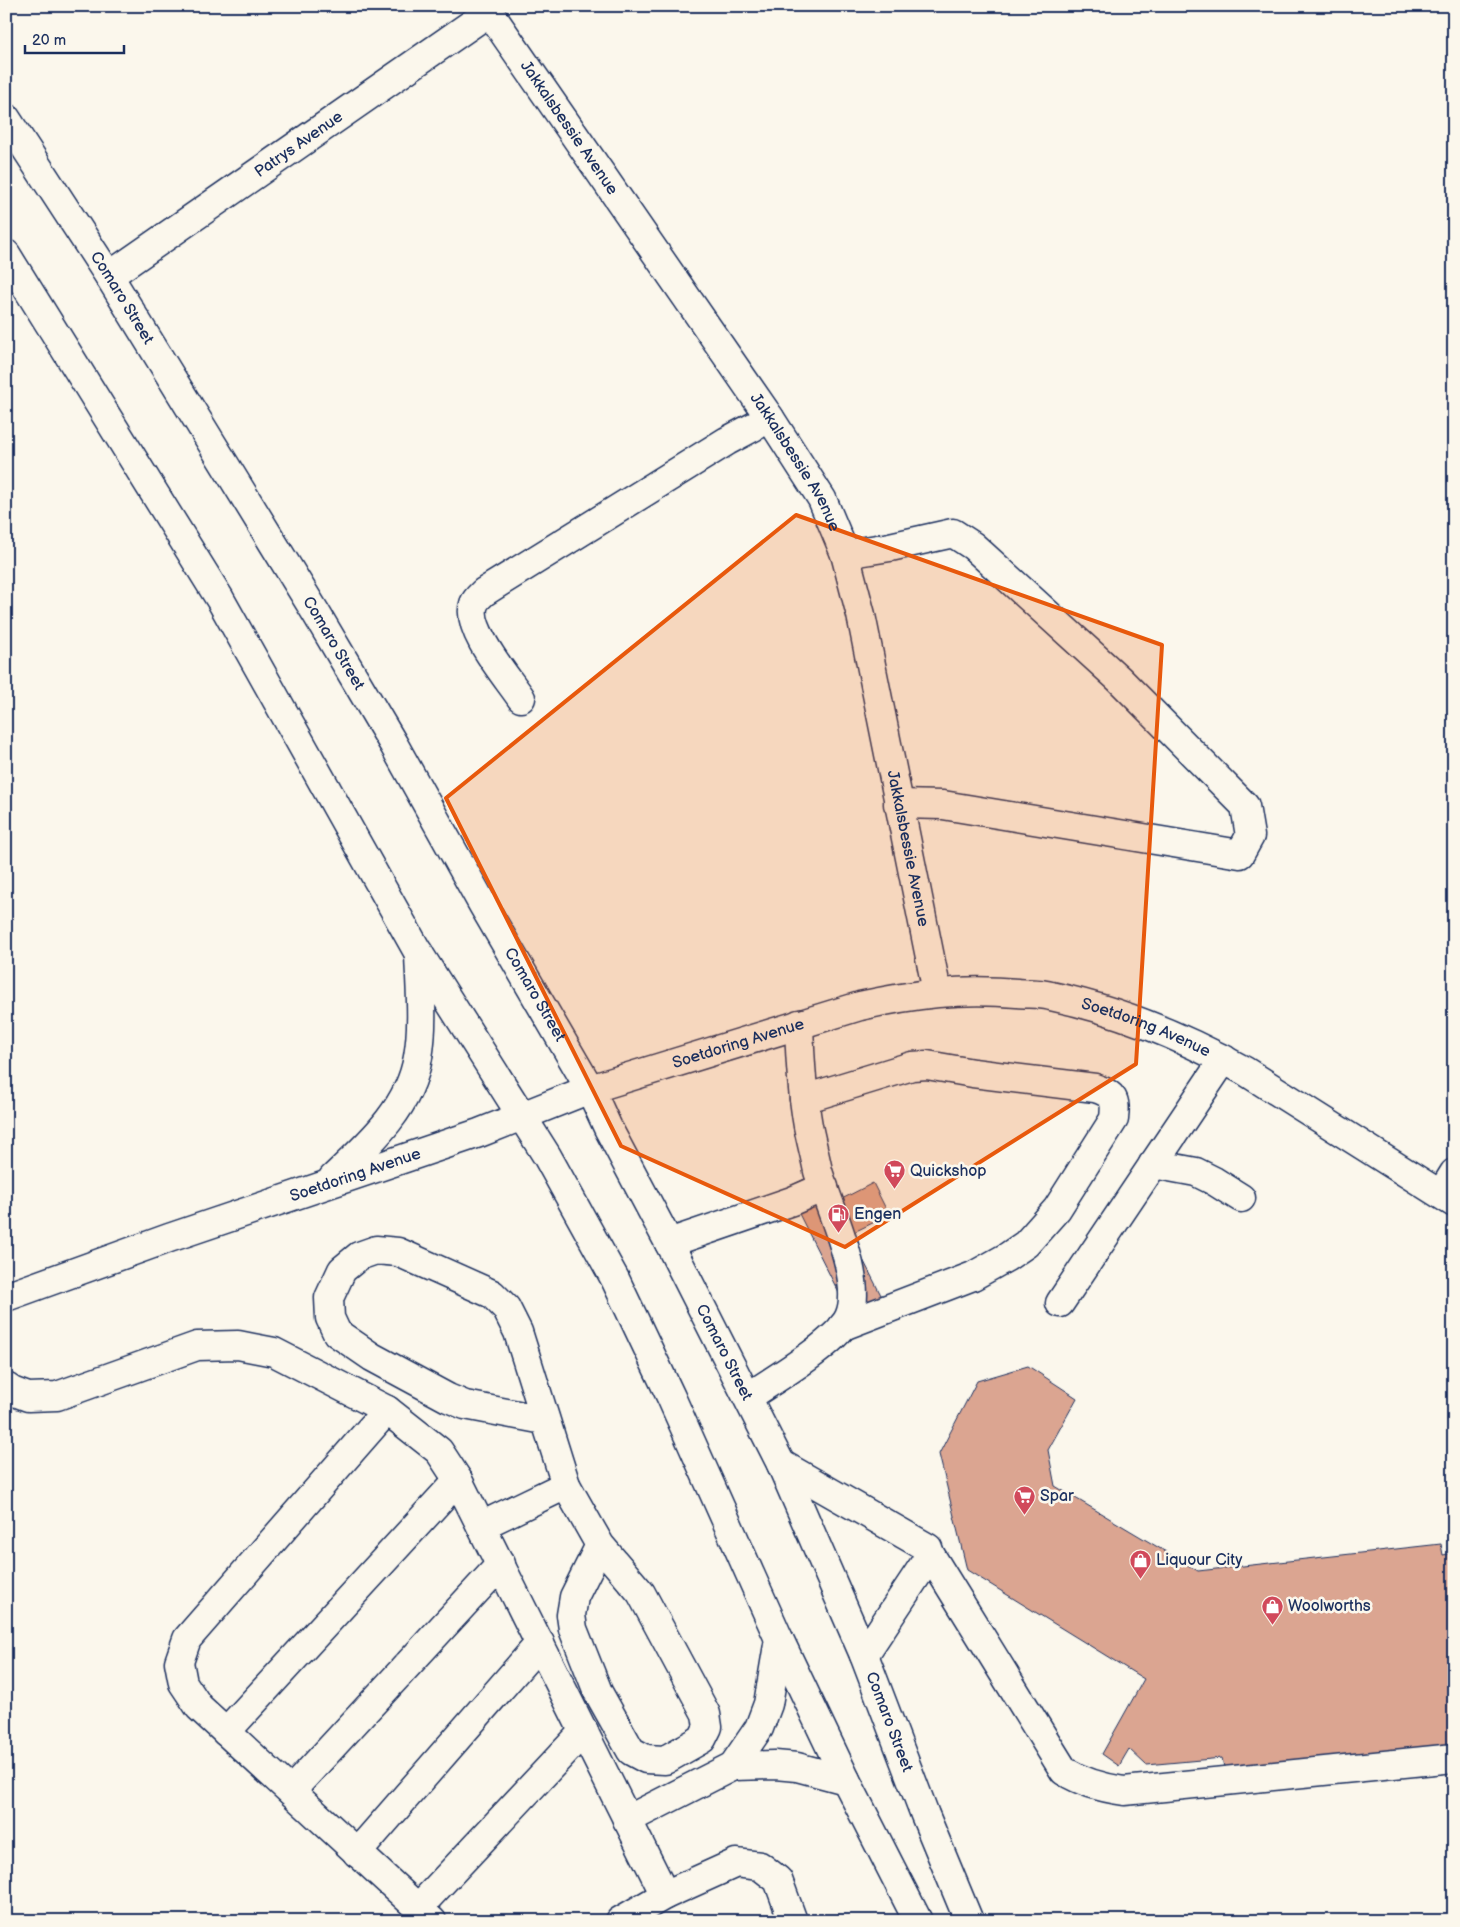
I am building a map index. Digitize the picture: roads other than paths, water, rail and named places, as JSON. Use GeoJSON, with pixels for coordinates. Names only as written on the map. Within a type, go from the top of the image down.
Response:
{"type":"FeatureCollection","features":[{"type":"Feature","properties":{"kind":"street","name":"Patrys Avenue"},"geometry":{"type":"LineString","coordinates":[[109,276],[487,9]]}},
{"type":"Feature","properties":{"kind":"street","name":"Jakkalsbessie Avenue"},"geometry":{"type":"LineString","coordinates":[[487,9],[770,418],[822,498],[845,554],[860,616],[937,992]]}},
{"type":"Feature","properties":{"kind":"street","name":"Comaro Street"},"geometry":{"type":"LineString","coordinates":[[6,118],[109,276],[316,613],[394,745],[483,905],[590,1089],[608,1128],[669,1243],[781,1464],[864,1655],[925,1815],[969,1921]]}},
{"type":"Feature","properties":{"kind":"street"},"geometry":{"type":"LineString","coordinates":[[6,254],[220,599],[418,952],[547,1156],[615,1278],[675,1406],[779,1639],[846,1780],[918,1921]]}},
{"type":"Feature","properties":{"kind":"street"},"geometry":{"type":"LineString","coordinates":[[522,698],[480,637],[472,617],[474,602],[492,587],[728,441],[770,418]]}},
{"type":"Feature","properties":{"kind":"street"},"geometry":{"type":"LineString","coordinates":[[845,554],[890,547],[953,533],[973,546],[1119,680],[1245,806],[1250,836],[1240,854],[943,805],[898,804]]}},
{"type":"Feature","properties":{"kind":"street"},"geometry":{"type":"LineString","coordinates":[[327,1184],[381,1129],[404,1097],[412,1080],[418,1058],[420,1029],[418,952]]}},
{"type":"Feature","properties":{"kind":"street","name":"Soetdoring Avenue"},"geometry":{"type":"LineString","coordinates":[[6,1298],[169,1238],[522,1117],[590,1089],[860,1006],[937,992],[988,990],[1050,995],[1124,1016],[1224,1059],[1449,1190]]}},
{"type":"Feature","properties":{"kind":"street"},"geometry":{"type":"LineString","coordinates":[[748,1397],[818,1349],[843,1326],[849,1316],[853,1298],[851,1272],[819,1171],[808,1126],[801,1072],[799,1024]]}},
{"type":"Feature","properties":{"kind":"street"},"geometry":{"type":"LineString","coordinates":[[1060,1303],[1224,1059]]}},
{"type":"Feature","properties":{"kind":"street"},"geometry":{"type":"LineString","coordinates":[[804,1099],[912,1066],[927,1065],[1095,1088],[1113,1097],[1115,1106],[1114,1119],[1057,1209],[1026,1244],[973,1276],[843,1326]]}},
{"type":"Feature","properties":{"kind":"street"},"geometry":{"type":"LineString","coordinates":[[1153,1164],[1196,1172],[1242,1198]]}},
{"type":"Feature","properties":{"kind":"street"},"geometry":{"type":"LineString","coordinates":[[669,1243],[792,1201],[824,1187]]}},
{"type":"Feature","properties":{"kind":"street"},"geometry":{"type":"LineString","coordinates":[[544,1420],[465,1405],[448,1398],[372,1357],[337,1333],[330,1318],[329,1298],[342,1270],[359,1256],[376,1250],[398,1252],[492,1294],[506,1308],[518,1332],[544,1420],[566,1485],[600,1545],[641,1593],[706,1714],[708,1727],[702,1739],[665,1760],[646,1759],[631,1751],[598,1692],[573,1629],[571,1615],[574,1597],[600,1545]]}},
{"type":"Feature","properties":{"kind":"street"},"geometry":{"type":"LineString","coordinates":[[6,1387],[28,1397],[57,1396],[197,1346],[238,1345],[274,1352],[387,1410],[439,1451],[458,1480],[665,1895]]}},
{"type":"Feature","properties":{"kind":"street"},"geometry":{"type":"LineString","coordinates":[[387,1410],[187,1639],[180,1662],[183,1682],[199,1707],[425,1914],[584,1731]]}},
{"type":"Feature","properties":{"kind":"street"},"geometry":{"type":"LineString","coordinates":[[781,1464],[928,1550],[1064,1770],[1084,1781],[1124,1791],[1454,1758]]}},
{"type":"Feature","properties":{"kind":"street"},"geometry":{"type":"LineString","coordinates":[[226,1732],[458,1480]]}},
{"type":"Feature","properties":{"kind":"street"},"geometry":{"type":"LineString","coordinates":[[481,1526],[566,1485]]}},
{"type":"Feature","properties":{"kind":"street"},"geometry":{"type":"LineString","coordinates":[[864,1655],[923,1566],[928,1550]]}},
{"type":"Feature","properties":{"kind":"street"},"geometry":{"type":"LineString","coordinates":[[291,1791],[501,1564]]}},
{"type":"Feature","properties":{"kind":"street"},"geometry":{"type":"LineString","coordinates":[[733,1766],[758,1728],[768,1704],[779,1639]]}},
{"type":"Feature","properties":{"kind":"street"},"geometry":{"type":"LineString","coordinates":[[357,1852],[540,1643]]}},
{"type":"Feature","properties":{"kind":"street"},"geometry":{"type":"LineString","coordinates":[[628,1820],[733,1766],[782,1765],[846,1780]]}},
{"type":"Feature","properties":{"kind":"street"},"geometry":{"type":"LineString","coordinates":[[620,1921],[665,1895],[736,1863],[760,1866],[778,1880],[793,1921]]}},
{"type":"Feature","properties":{"kind":"place","name":"Quickshop"},"geometry":{"type":"Point","coordinates":[894,1190]}},
{"type":"Feature","properties":{"kind":"place","name":"Engen"},"geometry":{"type":"Point","coordinates":[838,1233]}},
{"type":"Feature","properties":{"kind":"place","name":"Spar"},"geometry":{"type":"Point","coordinates":[1024,1515]}},
{"type":"Feature","properties":{"kind":"place","name":"Liquour City"},"geometry":{"type":"Point","coordinates":[1140,1579]}},
{"type":"Feature","properties":{"kind":"place","name":"Woolworths"},"geometry":{"type":"Point","coordinates":[1272,1625]}}]}
